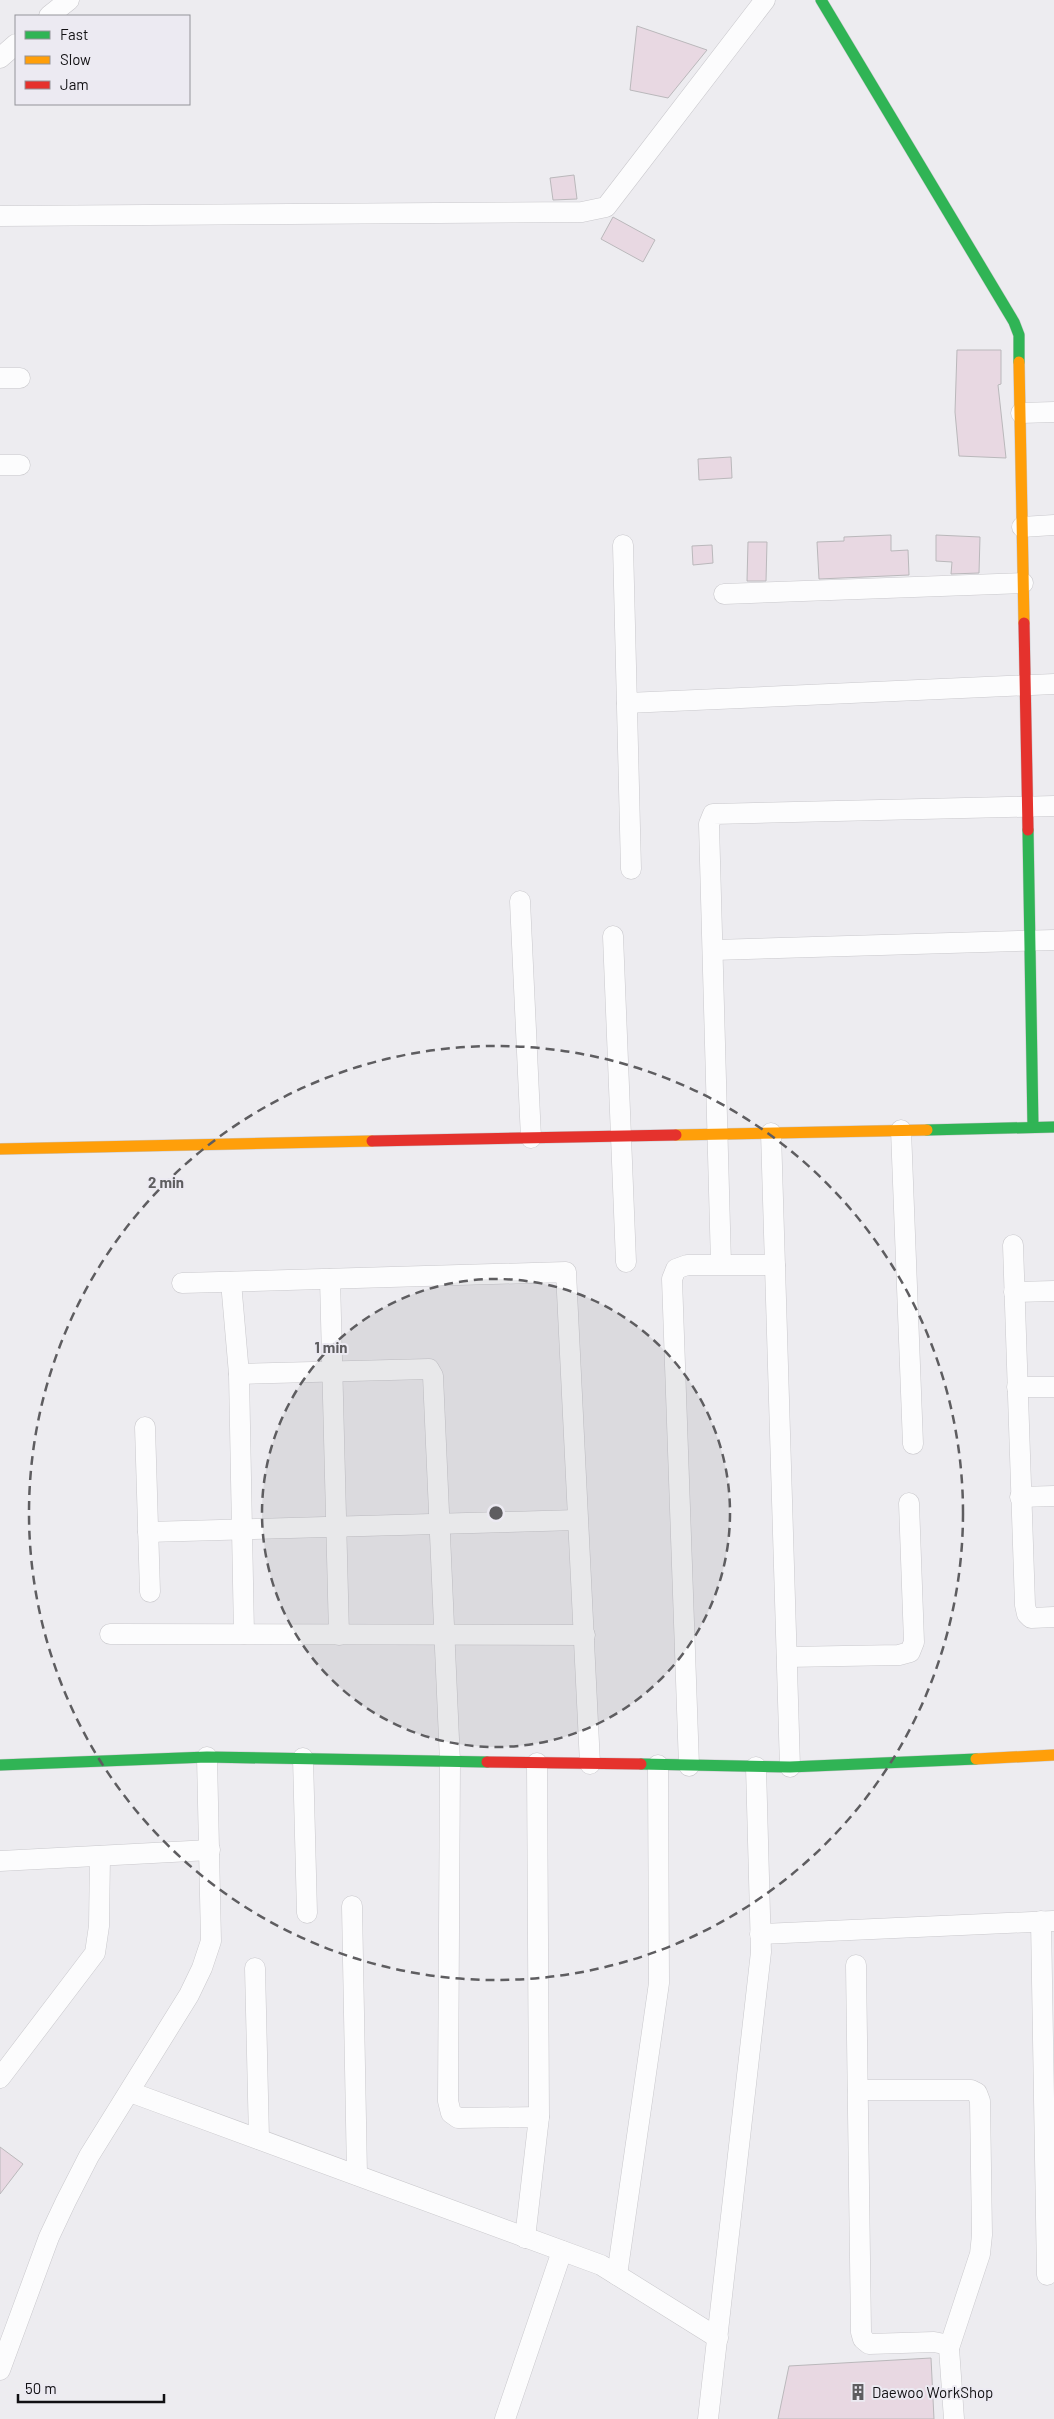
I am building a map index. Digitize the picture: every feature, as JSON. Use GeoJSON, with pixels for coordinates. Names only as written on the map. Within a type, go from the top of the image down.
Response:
{"type":"FeatureCollection","features":[{"type":"Feature","properties":{"kind":"street"},"geometry":{"type":"LineString","coordinates":[[50,15],[69,0]]}},
{"type":"Feature","properties":{"kind":"street"},"geometry":{"type":"LineString","coordinates":[[0,216],[582,212],[606,207],[765,0]]}},
{"type":"Feature","properties":{"kind":"street"},"geometry":{"type":"LineString","coordinates":[[821,0],[1014,322],[1019,336],[1028,941],[1033,1127]]}},
{"type":"Feature","properties":{"kind":"street"},"geometry":{"type":"LineString","coordinates":[[0,58],[15,45]]}},
{"type":"Feature","properties":{"kind":"street"},"geometry":{"type":"LineString","coordinates":[[0,378],[20,378]]}},
{"type":"Feature","properties":{"kind":"street"},"geometry":{"type":"LineString","coordinates":[[1021,414],[1054,412]]}},
{"type":"Feature","properties":{"kind":"street"},"geometry":{"type":"LineString","coordinates":[[0,465],[20,465]]}},
{"type":"Feature","properties":{"kind":"street"},"geometry":{"type":"LineString","coordinates":[[1022,527],[1054,525]]}},
{"type":"Feature","properties":{"kind":"street"},"geometry":{"type":"LineString","coordinates":[[623,545],[631,869]]}},
{"type":"Feature","properties":{"kind":"street"},"geometry":{"type":"LineString","coordinates":[[724,594],[1023,583]]}},
{"type":"Feature","properties":{"kind":"street"},"geometry":{"type":"LineString","coordinates":[[627,703],[1054,684]]}},
{"type":"Feature","properties":{"kind":"street"},"geometry":{"type":"LineString","coordinates":[[721,1264],[714,950],[709,824],[713,814],[1054,806]]}},
{"type":"Feature","properties":{"kind":"street"},"geometry":{"type":"LineString","coordinates":[[520,901],[531,1138]]}},
{"type":"Feature","properties":{"kind":"street"},"geometry":{"type":"LineString","coordinates":[[614,936],[626,1262]]}},
{"type":"Feature","properties":{"kind":"street"},"geometry":{"type":"LineString","coordinates":[[714,950],[1054,940]]}},
{"type":"Feature","properties":{"kind":"street"},"geometry":{"type":"LineString","coordinates":[[0,1148],[1054,1127]]}},
{"type":"Feature","properties":{"kind":"street"},"geometry":{"type":"LineString","coordinates":[[901,1130],[913,1444]]}},
{"type":"Feature","properties":{"kind":"street"},"geometry":{"type":"LineString","coordinates":[[771,1133],[790,1767]]}},
{"type":"Feature","properties":{"kind":"street"},"geometry":{"type":"LineString","coordinates":[[1013,1245],[1020,1497],[1027,1614],[1032,1618],[1054,1617]]}},
{"type":"Feature","properties":{"kind":"street"},"geometry":{"type":"LineString","coordinates":[[689,1766],[672,1279],[676,1269],[687,1265],[775,1265]]}},
{"type":"Feature","properties":{"kind":"street"},"geometry":{"type":"LineString","coordinates":[[182,1284],[566,1272],[590,1764]]}},
{"type":"Feature","properties":{"kind":"street"},"geometry":{"type":"LineString","coordinates":[[330,1279],[340,1635]]}},
{"type":"Feature","properties":{"kind":"street"},"geometry":{"type":"LineString","coordinates":[[232,1282],[239,1374],[244,1634]]}},
{"type":"Feature","properties":{"kind":"street"},"geometry":{"type":"LineString","coordinates":[[1014,1292],[1054,1291]]}},
{"type":"Feature","properties":{"kind":"street"},"geometry":{"type":"LineString","coordinates":[[239,1374],[429,1369],[433,1376],[438,1524],[450,1762],[448,2101],[451,2113],[458,2118],[539,2116]]}},
{"type":"Feature","properties":{"kind":"street"},"geometry":{"type":"LineString","coordinates":[[1017,1387],[1054,1387]]}},
{"type":"Feature","properties":{"kind":"street"},"geometry":{"type":"LineString","coordinates":[[145,1427],[150,1592]]}},
{"type":"Feature","properties":{"kind":"street"},"geometry":{"type":"LineString","coordinates":[[1020,1497],[1054,1496]]}},
{"type":"Feature","properties":{"kind":"street"},"geometry":{"type":"LineString","coordinates":[[787,1657],[899,1655],[910,1652],[914,1642],[909,1503]]}},
{"type":"Feature","properties":{"kind":"street"},"geometry":{"type":"LineString","coordinates":[[148,1532],[577,1520]]}},
{"type":"Feature","properties":{"kind":"street"},"geometry":{"type":"LineString","coordinates":[[110,1634],[585,1635]]}},
{"type":"Feature","properties":{"kind":"street"},"geometry":{"type":"LineString","coordinates":[[0,1765],[207,1757],[790,1767],[1054,1755]]}},
{"type":"Feature","properties":{"kind":"street"},"geometry":{"type":"LineString","coordinates":[[0,2370],[49,2237],[89,2156],[189,1995],[212,1941],[207,1757]]}},
{"type":"Feature","properties":{"kind":"street"},"geometry":{"type":"LineString","coordinates":[[303,1758],[307,1913]]}},
{"type":"Feature","properties":{"kind":"street"},"geometry":{"type":"LineString","coordinates":[[525,2238],[539,2116],[537,1763]]}},
{"type":"Feature","properties":{"kind":"street"},"geometry":{"type":"LineString","coordinates":[[616,2275],[659,1983],[658,1765]]}},
{"type":"Feature","properties":{"kind":"street"},"geometry":{"type":"LineString","coordinates":[[708,2419],[757,1986],[760,1934],[756,1767]]}},
{"type":"Feature","properties":{"kind":"street"},"geometry":{"type":"LineString","coordinates":[[0,1861],[210,1850]]}},
{"type":"Feature","properties":{"kind":"street"},"geometry":{"type":"LineString","coordinates":[[0,2078],[95,1953],[99,1926],[100,1856]]}},
{"type":"Feature","properties":{"kind":"street"},"geometry":{"type":"LineString","coordinates":[[352,1906],[357,2176]]}},
{"type":"Feature","properties":{"kind":"street"},"geometry":{"type":"LineString","coordinates":[[760,1934],[1048,1921],[1049,2107],[1047,2275]]}},
{"type":"Feature","properties":{"kind":"street"},"geometry":{"type":"LineString","coordinates":[[856,1965],[863,2339],[869,2344],[934,2342],[944,2344],[949,2348]]}},
{"type":"Feature","properties":{"kind":"street"},"geometry":{"type":"LineString","coordinates":[[255,1968],[259,2139]]}},
{"type":"Feature","properties":{"kind":"street"},"geometry":{"type":"LineString","coordinates":[[858,2090],[971,2090],[977,2093],[980,2101],[982,2235],[980,2254],[949,2348],[954,2419]]}},
{"type":"Feature","properties":{"kind":"street"},"geometry":{"type":"LineString","coordinates":[[130,2092],[601,2265],[718,2338]]}},
{"type":"Feature","properties":{"kind":"street"},"geometry":{"type":"LineString","coordinates":[[506,2419],[562,2251]]}},
{"type":"Feature","properties":{"kind":"building"},"geometry":{"type":"Polygon","coordinates":[[[637,26],[707,50],[668,98],[630,90],[637,26]]]}},
{"type":"Feature","properties":{"kind":"building"},"geometry":{"type":"Polygon","coordinates":[[[574,175],[577,199],[553,200],[550,178],[574,175]]]}},
{"type":"Feature","properties":{"kind":"building"},"geometry":{"type":"Polygon","coordinates":[[[613,217],[655,240],[643,262],[601,239],[613,217]]]}},
{"type":"Feature","properties":{"kind":"building"},"geometry":{"type":"Polygon","coordinates":[[[957,350],[1001,350],[1001,384],[998,385],[1006,458],[959,456],[955,412],[957,350]]]}},
{"type":"Feature","properties":{"kind":"building"},"geometry":{"type":"Polygon","coordinates":[[[731,457],[732,478],[699,480],[698,459],[731,457]]]}},
{"type":"Feature","properties":{"kind":"building"},"geometry":{"type":"Polygon","coordinates":[[[891,535],[891,551],[908,550],[909,575],[819,579],[817,542],[844,541],[844,537],[891,535]]]}},
{"type":"Feature","properties":{"kind":"building"},"geometry":{"type":"Polygon","coordinates":[[[936,535],[980,537],[979,573],[951,574],[952,562],[936,561],[936,535]]]}},
{"type":"Feature","properties":{"kind":"building"},"geometry":{"type":"Polygon","coordinates":[[[748,542],[767,542],[766,581],[747,581],[748,542]]]}},
{"type":"Feature","properties":{"kind":"building"},"geometry":{"type":"Polygon","coordinates":[[[712,545],[713,563],[693,565],[692,546],[712,545]]]}},
{"type":"Feature","properties":{"kind":"building"},"geometry":{"type":"Polygon","coordinates":[[[0,2147],[23,2164],[0,2194],[0,2147]]]}},
{"type":"Feature","properties":{"kind":"building","name":"Daewoo WorkShop"},"geometry":{"type":"Polygon","coordinates":[[[931,2358],[934,2419],[778,2419],[789,2366],[931,2358]]]}},
{"type":"Feature","properties":{"kind":"traffic: fast"},"geometry":{"type":"LineString","coordinates":[[821,0],[1014,322],[1019,335],[1019,362]]}},
{"type":"Feature","properties":{"kind":"traffic: fast"},"geometry":{"type":"LineString","coordinates":[[1028,830],[1033,1127]]}},
{"type":"Feature","properties":{"kind":"traffic: fast"},"geometry":{"type":"LineString","coordinates":[[927,1130],[1054,1127]]}},
{"type":"Feature","properties":{"kind":"traffic: fast"},"geometry":{"type":"LineString","coordinates":[[0,1765],[207,1757],[487,1762]]}},
{"type":"Feature","properties":{"kind":"traffic: fast"},"geometry":{"type":"LineString","coordinates":[[641,1764],[790,1767],[976,1759]]}},
{"type":"Feature","properties":{"kind":"traffic: slow"},"geometry":{"type":"LineString","coordinates":[[1019,362],[1024,623]]}},
{"type":"Feature","properties":{"kind":"traffic: slow"},"geometry":{"type":"LineString","coordinates":[[676,1135],[927,1130]]}},
{"type":"Feature","properties":{"kind":"traffic: slow"},"geometry":{"type":"LineString","coordinates":[[0,1149],[372,1141]]}},
{"type":"Feature","properties":{"kind":"traffic: slow"},"geometry":{"type":"LineString","coordinates":[[976,1759],[1054,1755]]}},
{"type":"Feature","properties":{"kind":"traffic: jam"},"geometry":{"type":"LineString","coordinates":[[1024,623],[1028,830]]}},
{"type":"Feature","properties":{"kind":"traffic: jam"},"geometry":{"type":"LineString","coordinates":[[372,1141],[676,1135]]}},
{"type":"Feature","properties":{"kind":"traffic: jam"},"geometry":{"type":"LineString","coordinates":[[487,1762],[641,1764]]}},
{"type":"Feature","properties":{"kind":"place","name":"Daewoo WorkShop"},"geometry":{"type":"Point","coordinates":[858,2392]}}]}
